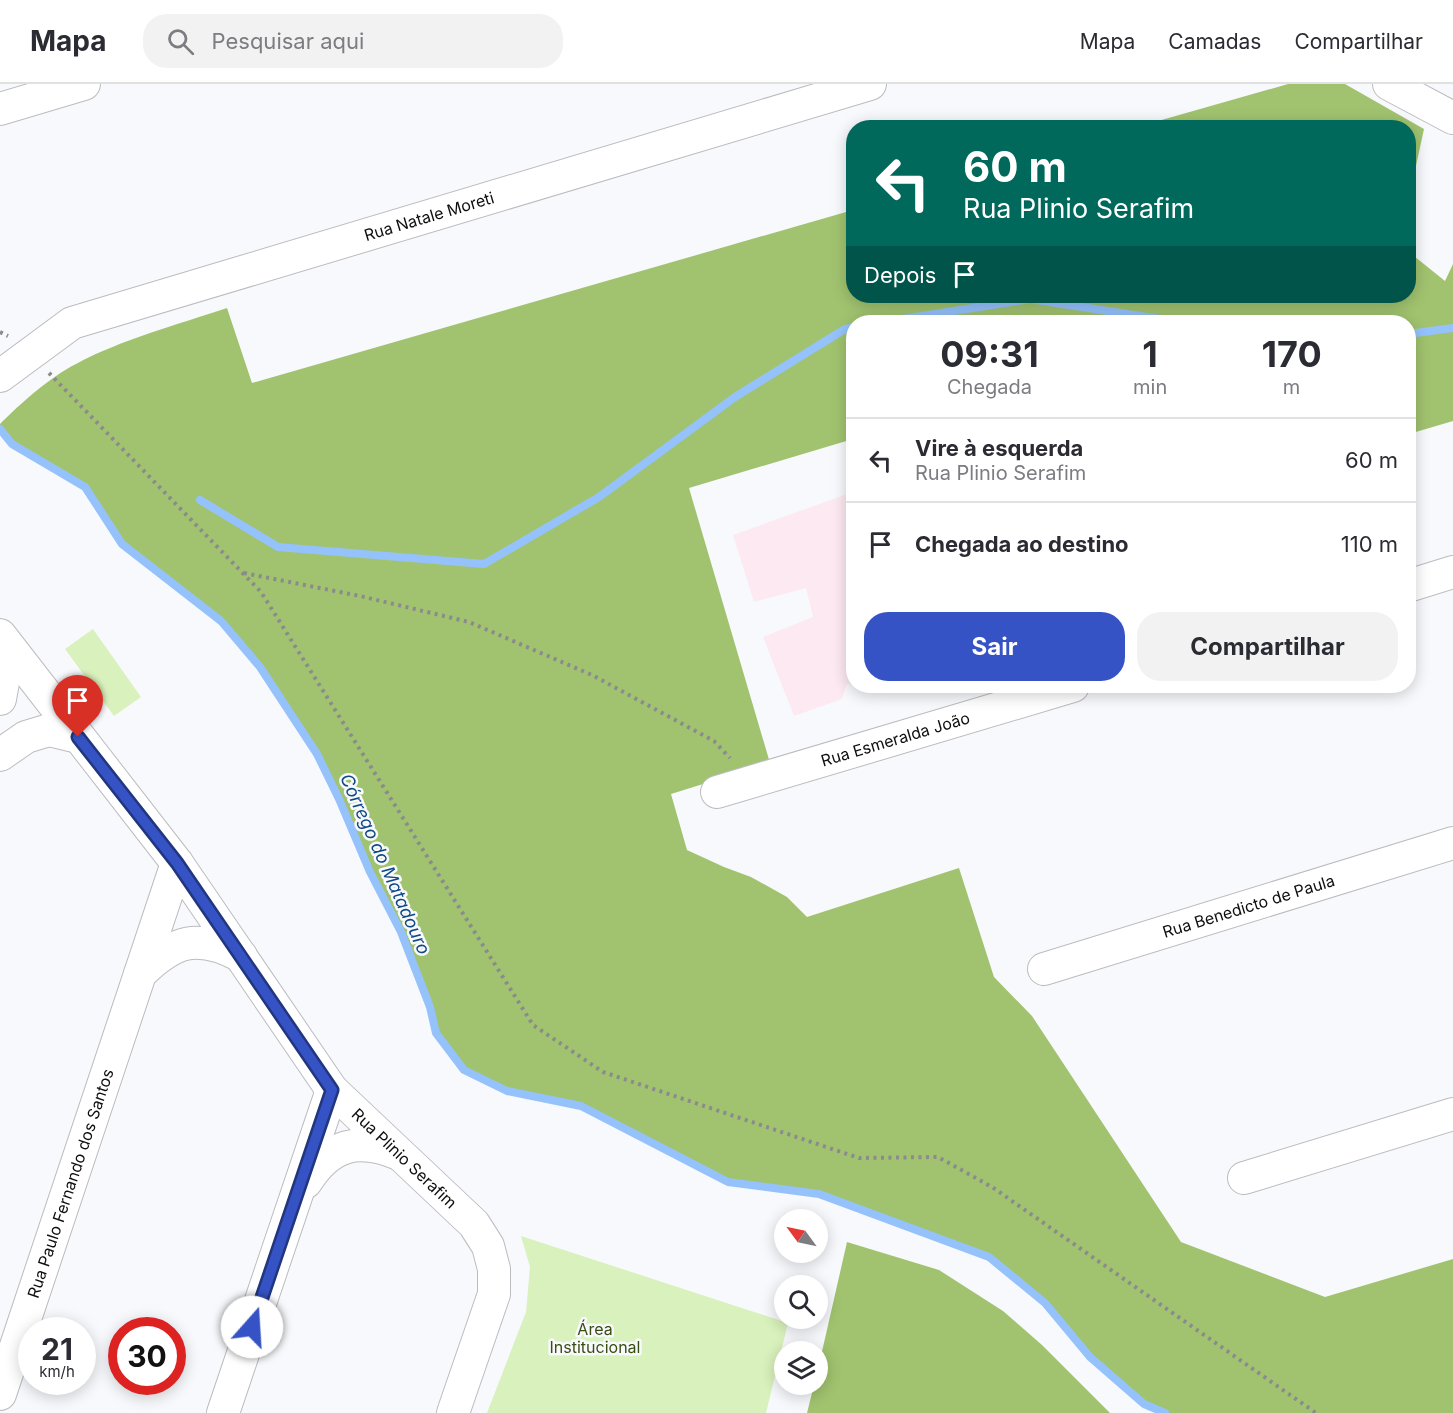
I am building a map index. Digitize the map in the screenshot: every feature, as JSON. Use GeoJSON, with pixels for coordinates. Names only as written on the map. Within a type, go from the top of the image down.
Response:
{"type":"FeatureCollection","features":[{"type":"Feature","properties":{"kind":"street"},"geometry":{"type":"LineString","coordinates":[[0,109],[84,84]]}},
{"type":"Feature","properties":{"kind":"street","name":"Rua Natale Moreti"},"geometry":{"type":"LineString","coordinates":[[0,376],[72,323],[870,84]]}},
{"type":"Feature","properties":{"kind":"street"},"geometry":{"type":"LineString","coordinates":[[1389,84],[1453,118]]}},
{"type":"Feature","properties":{"kind":"street"},"geometry":{"type":"LineString","coordinates":[[1416,584],[1453,572]]}},
{"type":"Feature","properties":{"kind":"street"},"geometry":{"type":"LineString","coordinates":[[0,699],[5,671],[2,638]]}},
{"type":"Feature","properties":{"kind":"street","name":"Rua Plinio Serafim"},"geometry":{"type":"LineString","coordinates":[[2,638],[177,863],[332,1090],[474,1224],[488,1246],[494,1269],[494,1294],[453,1413]]}},
{"type":"Feature","properties":{"kind":"street","name":"Rua Esmeralda João"},"geometry":{"type":"LineString","coordinates":[[717,792],[1049,693]]}},
{"type":"Feature","properties":{"kind":"street"},"geometry":{"type":"LineString","coordinates":[[0,755],[26,737],[49,730],[78,737]]}},
{"type":"Feature","properties":{"kind":"street","name":"Rua Benedicto de Paula"},"geometry":{"type":"LineString","coordinates":[[1044,969],[1453,843]]}},
{"type":"Feature","properties":{"kind":"street","name":"Rua Paulo Fernando dos Santos"},"geometry":{"type":"LineString","coordinates":[[0,1394],[177,863]]}},
{"type":"Feature","properties":{"kind":"street"},"geometry":{"type":"LineString","coordinates":[[140,974],[159,956],[180,945],[203,942],[242,956]]}},
{"type":"Feature","properties":{"kind":"street"},"geometry":{"type":"LineString","coordinates":[[223,1413],[332,1090]]}},
{"type":"Feature","properties":{"kind":"street"},"geometry":{"type":"LineString","coordinates":[[1244,1178],[1453,1114]]}},
{"type":"Feature","properties":{"kind":"street"},"geometry":{"type":"LineString","coordinates":[[296,1198],[317,1165],[330,1153],[347,1147],[369,1145],[399,1154]]}},
{"type":"Feature","properties":{"kind":"path"},"geometry":{"type":"LineString","coordinates":[[0,332],[14,339],[30,353],[261,592],[533,1025],[603,1072],[859,1158],[938,1157],[992,1187],[1316,1413]]}},
{"type":"Feature","properties":{"kind":"path"},"geometry":{"type":"LineString","coordinates":[[243,573],[360,596],[469,622],[592,675],[714,741],[751,781]]}},
{"type":"Feature","properties":{"kind":"shaded area"},"geometry":{"type":"Polygon","coordinates":[[[846,495],[846,687],[842,699],[794,716],[763,637],[813,617],[806,588],[754,602],[733,535],[846,495]]]}},
{"type":"Feature","properties":{"kind":"green space"},"geometry":{"type":"Polygon","coordinates":[[[1288,84],[1345,84],[1408,120],[1162,120],[1288,84]]]}},
{"type":"Feature","properties":{"kind":"green space"},"geometry":{"type":"Polygon","coordinates":[[[1416,124],[1424,129],[1416,166],[1416,124]]]}},
{"type":"Feature","properties":{"kind":"green space"},"geometry":{"type":"Polygon","coordinates":[[[846,212],[846,303],[1416,303],[1416,258],[1445,281],[1453,264],[1453,421],[1416,432],[1416,315],[846,315],[846,441],[689,488],[770,763],[671,794],[687,850],[751,877],[787,897],[807,917],[959,868],[994,977],[1032,1016],[1181,1242],[1325,1297],[1453,1259],[1453,1413],[1165,1413],[1144,1404],[1090,1357],[1045,1303],[989,1257],[819,1194],[728,1182],[581,1106],[507,1091],[464,1070],[436,1033],[430,1007],[401,932],[370,872],[317,754],[260,667],[221,621],[122,544],[85,487],[12,444],[0,429],[0,424],[26,399],[76,364],[130,340],[227,308],[252,383],[846,212]]]}},
{"type":"Feature","properties":{"kind":"green space"},"geometry":{"type":"Polygon","coordinates":[[[93,629],[141,697],[114,716],[65,649],[93,629]]]}},
{"type":"Feature","properties":{"kind":"green space","name":"Área Institucional"},"geometry":{"type":"Polygon","coordinates":[[[521,1236],[774,1318],[774,1329],[787,1329],[784,1341],[774,1341],[774,1380],[766,1413],[487,1413],[526,1312],[530,1267],[521,1236]]]}},
{"type":"Feature","properties":{"kind":"green space"},"geometry":{"type":"Polygon","coordinates":[[[847,1242],[939,1270],[1003,1311],[1042,1345],[1110,1413],[807,1413],[812,1395],[828,1395],[828,1341],[824,1341],[847,1242]]]}},
{"type":"Feature","properties":{"kind":"waterway"},"geometry":{"type":"LineString","coordinates":[[928,315],[1005,303]]}},
{"type":"Feature","properties":{"kind":"waterway"},"geometry":{"type":"LineString","coordinates":[[1056,303],[1134,315]]}},
{"type":"Feature","properties":{"kind":"waterway"},"geometry":{"type":"LineString","coordinates":[[1416,333],[1453,328]]}},
{"type":"Feature","properties":{"kind":"waterway"},"geometry":{"type":"LineString","coordinates":[[200,500],[278,547],[484,564],[599,497],[735,397],[846,329]]}},
{"type":"Feature","properties":{"kind":"waterway","name":"Córrego do Matadouro"},"geometry":{"type":"LineString","coordinates":[[0,429],[12,444],[85,487],[122,544],[221,621],[260,667],[317,754],[370,872],[401,932],[430,1007],[436,1033],[464,1070],[507,1091],[581,1106],[728,1182],[819,1194],[989,1257],[1045,1303],[1090,1357],[1144,1404],[1165,1413]]}},
{"type":"Feature","properties":{"kind":"route"},"geometry":{"type":"LineString","coordinates":[[78,737],[177,863],[332,1090],[252,1327]]}}]}
